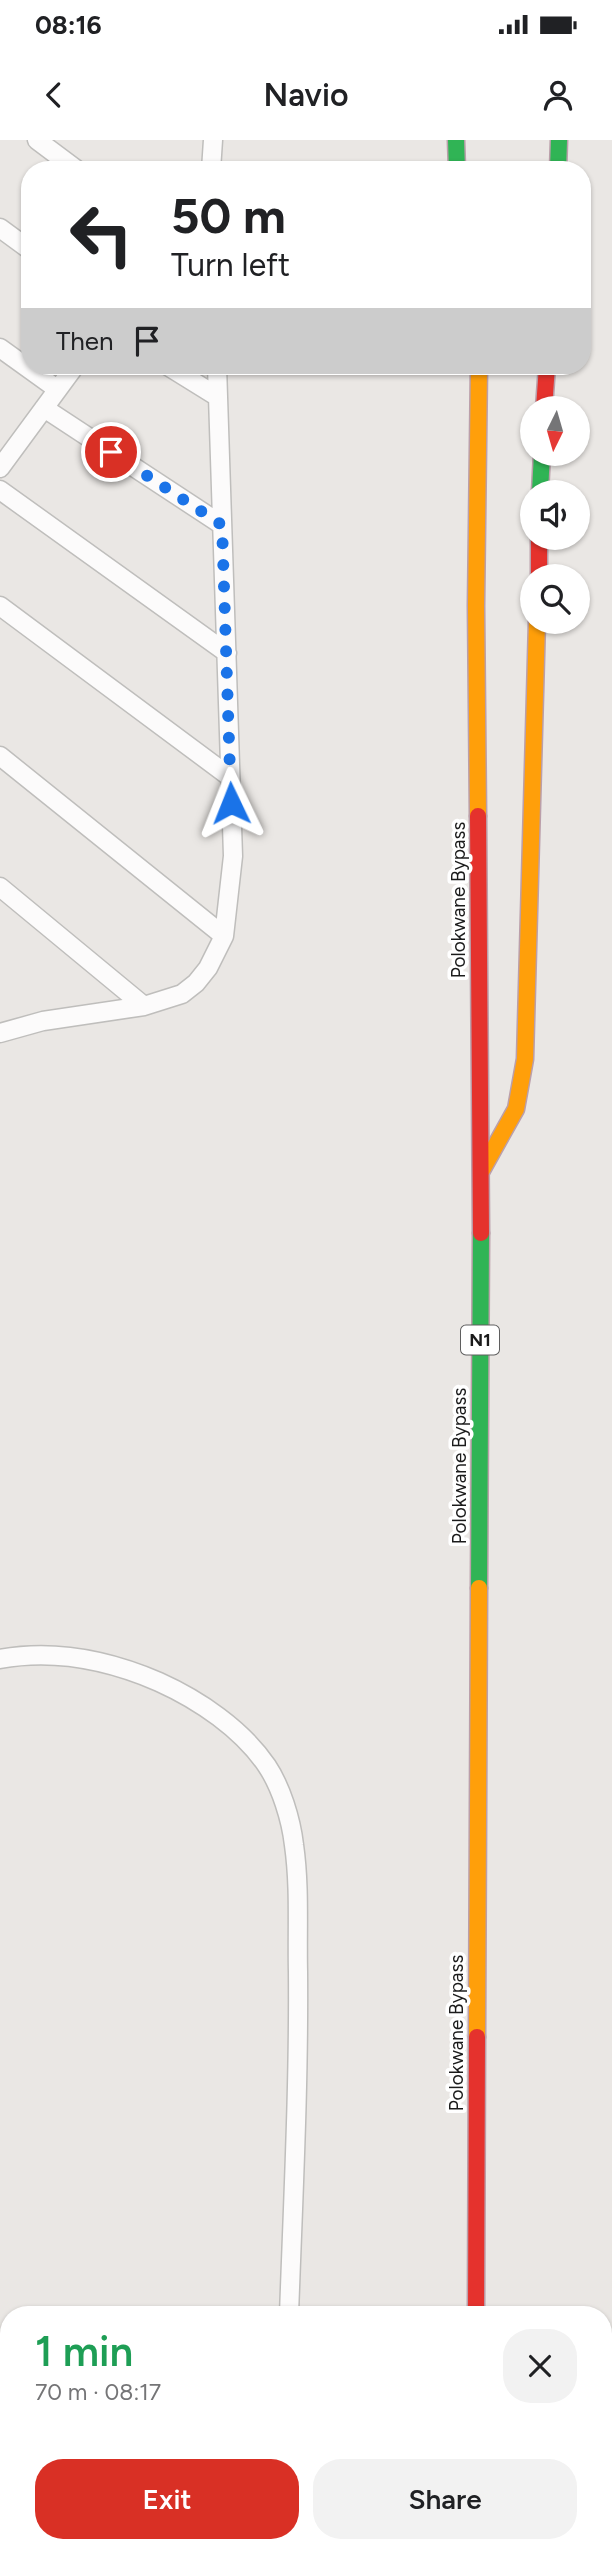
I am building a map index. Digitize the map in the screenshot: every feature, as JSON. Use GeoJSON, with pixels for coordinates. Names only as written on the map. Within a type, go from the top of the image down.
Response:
{"type":"FeatureCollection","features":[{"type":"Feature","properties":{"kind":"highway"},"geometry":{"type":"LineString","coordinates":[[456,140],[457,161]]}},
{"type":"Feature","properties":{"kind":"highway"},"geometry":{"type":"LineString","coordinates":[[558,161],[559,140]]}},
{"type":"Feature","properties":{"kind":"highway"},"geometry":{"type":"LineString","coordinates":[[463,375],[472,475],[477,606]]}},
{"type":"Feature","properties":{"kind":"highway","name":"Polokwane Bypass"},"geometry":{"type":"LineString","coordinates":[[476,2306],[481,1172],[477,606],[479,375]]}},
{"type":"Feature","properties":{"kind":"highway"},"geometry":{"type":"LineString","coordinates":[[545,396],[546,375]]}},
{"type":"Feature","properties":{"kind":"highway"},"geometry":{"type":"LineString","coordinates":[[481,1172],[516,1109],[525,1059],[537,634]]}},
{"type":"Feature","properties":{"kind":"lane"},"geometry":{"type":"LineString","coordinates":[[37,140],[65,161]]}},
{"type":"Feature","properties":{"kind":"lane"},"geometry":{"type":"LineString","coordinates":[[211,161],[212,140]]}},
{"type":"Feature","properties":{"kind":"lane"},"geometry":{"type":"LineString","coordinates":[[0,228],[21,243]]}},
{"type":"Feature","properties":{"kind":"lane"},"geometry":{"type":"LineString","coordinates":[[0,348],[21,363]]}},
{"type":"Feature","properties":{"kind":"lane"},"geometry":{"type":"LineString","coordinates":[[38,375],[57,389]]}},
{"type":"Feature","properties":{"kind":"lane"},"geometry":{"type":"LineString","coordinates":[[0,468],[68,375]]}},
{"type":"Feature","properties":{"kind":"lane"},"geometry":{"type":"LineString","coordinates":[[183,375],[218,397]]}},
{"type":"Feature","properties":{"kind":"lane"},"geometry":{"type":"LineString","coordinates":[[3,1028],[144,1006],[181,995],[196,983],[208,968],[224,936],[233,856],[217,375]]}},
{"type":"Feature","properties":{"kind":"lane"},"geometry":{"type":"LineString","coordinates":[[44,408],[222,525]]}},
{"type":"Feature","properties":{"kind":"lane"},"geometry":{"type":"LineString","coordinates":[[0,489],[227,653]]}},
{"type":"Feature","properties":{"kind":"lane"},"geometry":{"type":"LineString","coordinates":[[0,606],[230,777]]}},
{"type":"Feature","properties":{"kind":"lane"},"geometry":{"type":"LineString","coordinates":[[0,756],[224,936]]}},
{"type":"Feature","properties":{"kind":"lane"},"geometry":{"type":"LineString","coordinates":[[0,887],[144,1006]]}},
{"type":"Feature","properties":{"kind":"lane"},"geometry":{"type":"LineString","coordinates":[[0,1659],[69,1655],[132,1670],[172,1688],[208,1709],[241,1737],[267,1766],[284,1803],[294,1844],[298,2022],[289,2306]]}},
{"type":"Feature","properties":{"kind":"traffic: fast"},"geometry":{"type":"LineString","coordinates":[[456,140],[457,161]]}},
{"type":"Feature","properties":{"kind":"traffic: fast"},"geometry":{"type":"LineString","coordinates":[[558,161],[559,140]]}},
{"type":"Feature","properties":{"kind":"traffic: fast"},"geometry":{"type":"LineString","coordinates":[[541,466],[541,480]]}},
{"type":"Feature","properties":{"kind":"traffic: fast"},"geometry":{"type":"LineString","coordinates":[[479,1588],[481,1233]]}},
{"type":"Feature","properties":{"kind":"traffic: slow"},"geometry":{"type":"LineString","coordinates":[[478,816],[476,606],[479,375]]}},
{"type":"Feature","properties":{"kind":"traffic: slow"},"geometry":{"type":"LineString","coordinates":[[482,1170],[516,1109],[525,1059],[537,634]]}},
{"type":"Feature","properties":{"kind":"traffic: slow"},"geometry":{"type":"LineString","coordinates":[[477,2037],[479,1588]]}},
{"type":"Feature","properties":{"kind":"traffic: jam"},"geometry":{"type":"LineString","coordinates":[[545,396],[546,375]]}},
{"type":"Feature","properties":{"kind":"traffic: jam"},"geometry":{"type":"LineString","coordinates":[[539,550],[539,564]]}},
{"type":"Feature","properties":{"kind":"traffic: jam"},"geometry":{"type":"LineString","coordinates":[[478,816],[481,1233]]}},
{"type":"Feature","properties":{"kind":"traffic: jam"},"geometry":{"type":"LineString","coordinates":[[476,2306],[477,2037]]}},
{"type":"Feature","properties":{"kind":"route"},"geometry":{"type":"LineString","coordinates":[[111,452],[222,525],[231,803]]}}]}
